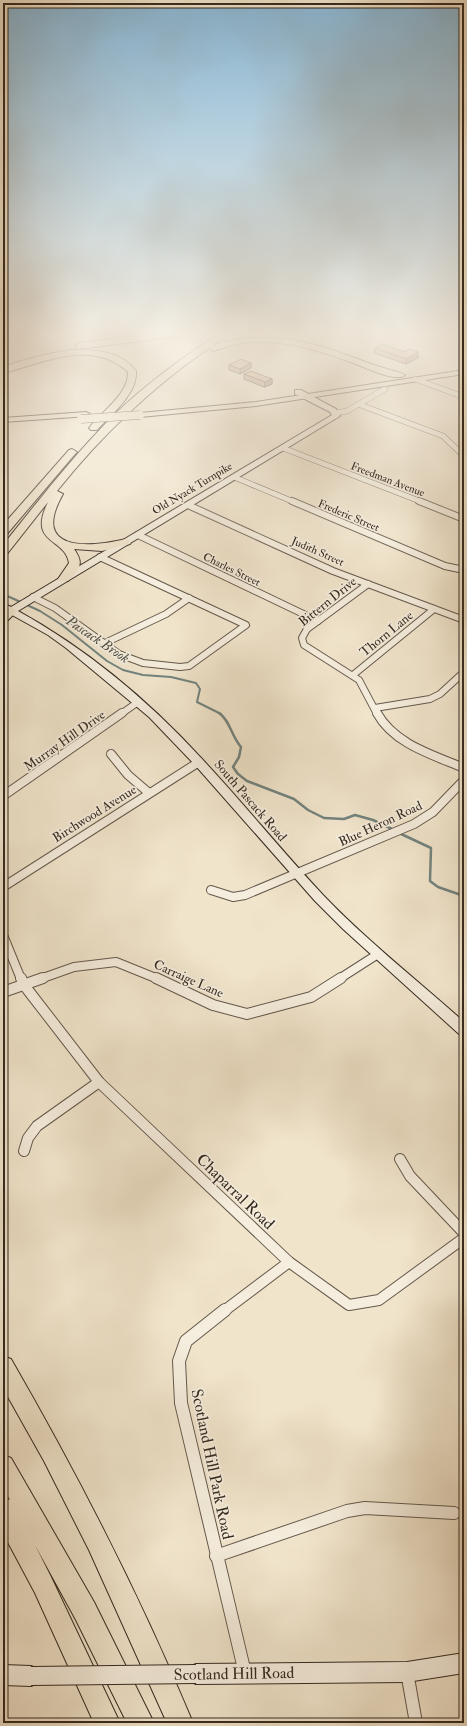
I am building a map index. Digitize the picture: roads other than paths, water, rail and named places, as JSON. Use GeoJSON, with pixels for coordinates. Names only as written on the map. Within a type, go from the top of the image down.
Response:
{"type":"FeatureCollection","features":[{"type":"Feature","properties":{"kind":"highway"},"geometry":{"type":"LineString","coordinates":[[3,532],[106,414]]}},
{"type":"Feature","properties":{"kind":"highway"},"geometry":{"type":"LineString","coordinates":[[92,430],[110,414]]}},
{"type":"Feature","properties":{"kind":"highway"},"geometry":{"type":"LineString","coordinates":[[3,552],[89,448],[122,414]]}},
{"type":"Feature","properties":{"kind":"highway"},"geometry":{"type":"LineString","coordinates":[[64,579],[72,569],[74,557],[69,550],[53,537],[47,524],[53,503],[89,448]]}},
{"type":"Feature","properties":{"kind":"highway"},"geometry":{"type":"LineString","coordinates":[[53,537],[67,544],[85,548],[106,547],[126,542]]}},
{"type":"Feature","properties":{"kind":"highway"},"geometry":{"type":"LineString","coordinates":[[3,1367],[43,1437],[89,1525],[146,1646],[180,1723]]}},
{"type":"Feature","properties":{"kind":"highway"},"geometry":{"type":"LineString","coordinates":[[3,1466],[78,1598],[140,1723]]}},
{"type":"Feature","properties":{"kind":"highway"},"geometry":{"type":"LineString","coordinates":[[3,1509],[50,1599],[107,1723]]}},
{"type":"Feature","properties":{"kind":"main road"},"geometry":{"type":"LineString","coordinates":[[3,420],[135,414]]}},
{"type":"Feature","properties":{"kind":"main road"},"geometry":{"type":"LineString","coordinates":[[3,425],[83,417]]}},
{"type":"Feature","properties":{"kind":"street","name":"Old Nyack Turnpike"},"geometry":{"type":"LineString","coordinates":[[16,606],[331,421],[336,416],[335,414]]}},
{"type":"Feature","properties":{"kind":"street"},"geometry":{"type":"LineString","coordinates":[[383,414],[443,436],[452,442],[464,456]]}},
{"type":"Feature","properties":{"kind":"street","name":"Freedman Avenue"},"geometry":{"type":"LineString","coordinates":[[283,448],[464,519]]}},
{"type":"Feature","properties":{"kind":"street","name":"Frederic Street"},"geometry":{"type":"LineString","coordinates":[[234,477],[445,566],[464,570]]}},
{"type":"Feature","properties":{"kind":"street","name":"Judith Street"},"geometry":{"type":"LineString","coordinates":[[188,505],[333,571],[464,620]]}},
{"type":"Feature","properties":{"kind":"street","name":"Charles Street"},"geometry":{"type":"LineString","coordinates":[[138,535],[318,620]]}},
{"type":"Feature","properties":{"kind":"street"},"geometry":{"type":"LineString","coordinates":[[16,606],[55,608],[119,654],[130,660],[158,665],[184,666],[192,664],[246,625],[100,557]]}},
{"type":"Feature","properties":{"kind":"street"},"geometry":{"type":"LineString","coordinates":[[456,569],[464,566]]}},
{"type":"Feature","properties":{"kind":"street","name":"Bittern Drive"},"geometry":{"type":"LineString","coordinates":[[368,584],[318,620],[303,634],[302,640],[304,645],[353,675],[364,686],[386,727],[393,733],[464,768]]}},
{"type":"Feature","properties":{"kind":"street"},"geometry":{"type":"LineString","coordinates":[[105,643],[166,614],[189,598]]}},
{"type":"Feature","properties":{"kind":"street","name":"South Pascack Road"},"geometry":{"type":"LineString","coordinates":[[16,606],[69,646],[138,702],[167,728],[199,762],[297,874],[347,926],[464,1030]]}},
{"type":"Feature","properties":{"kind":"street","name":"Thorn Lane"},"geometry":{"type":"LineString","coordinates":[[353,675],[434,609]]}},
{"type":"Feature","properties":{"kind":"street"},"geometry":{"type":"LineString","coordinates":[[375,708],[430,699],[440,694],[464,672]]}},
{"type":"Feature","properties":{"kind":"street","name":"Murray Hill Drive"},"geometry":{"type":"LineString","coordinates":[[3,796],[138,702]]}},
{"type":"Feature","properties":{"kind":"street"},"geometry":{"type":"LineString","coordinates":[[111,754],[127,777],[149,793]]}},
{"type":"Feature","properties":{"kind":"street","name":"Birchwood Avenue"},"geometry":{"type":"LineString","coordinates":[[3,887],[199,762]]}},
{"type":"Feature","properties":{"kind":"street","name":"Blue Heron Road"},"geometry":{"type":"LineString","coordinates":[[211,890],[233,897],[245,895],[400,830],[424,819],[464,780]]}},
{"type":"Feature","properties":{"kind":"street","name":"Chaparral Road"},"geometry":{"type":"LineString","coordinates":[[3,935],[24,985],[100,1082],[289,1262],[349,1305],[379,1300],[464,1238]]}},
{"type":"Feature","properties":{"kind":"street","name":"Carraige Lane"},"geometry":{"type":"LineString","coordinates":[[3,992],[74,967],[116,962],[146,973],[213,1005],[247,1014],[286,1005],[311,997],[378,954]]}},
{"type":"Feature","properties":{"kind":"street"},"geometry":{"type":"LineString","coordinates":[[24,1151],[28,1138],[37,1126],[100,1082]]}},
{"type":"Feature","properties":{"kind":"street"},"geometry":{"type":"LineString","coordinates":[[400,1159],[410,1176],[464,1233]]}},
{"type":"Feature","properties":{"kind":"street","name":"Scotland Hill Park Road"},"geometry":{"type":"LineString","coordinates":[[245,1673],[216,1556],[181,1403],[179,1361],[186,1341],[199,1329],[289,1262]]}},
{"type":"Feature","properties":{"kind":"street"},"geometry":{"type":"LineString","coordinates":[[216,1556],[347,1511],[365,1508],[454,1513]]}},
{"type":"Feature","properties":{"kind":"street","name":"Scotland Hill Road"},"geometry":{"type":"LineString","coordinates":[[3,1676],[407,1672],[464,1663]]}},
{"type":"Feature","properties":{"kind":"street"},"geometry":{"type":"LineString","coordinates":[[407,1672],[416,1723]]}},
{"type":"Feature","properties":{"kind":"waterway","name":"Pascack Brook"},"geometry":{"type":"LineString","coordinates":[[3,594],[40,611],[62,625],[107,661],[123,670],[143,675],[171,677],[196,683],[200,689],[197,702],[219,713]]}},
{"type":"Feature","properties":{"kind":"waterway","name":"Pascack Brook"},"geometry":{"type":"LineString","coordinates":[[219,713],[226,720],[241,747],[239,757],[233,767],[238,774],[247,781],[294,799],[308,810],[324,818],[344,819],[355,815],[373,820],[394,830]]}},
{"type":"Feature","properties":{"kind":"waterway","name":"Pascack Brook"},"geometry":{"type":"LineString","coordinates":[[399,833],[431,848],[430,881],[438,887],[464,896]]}}]}
